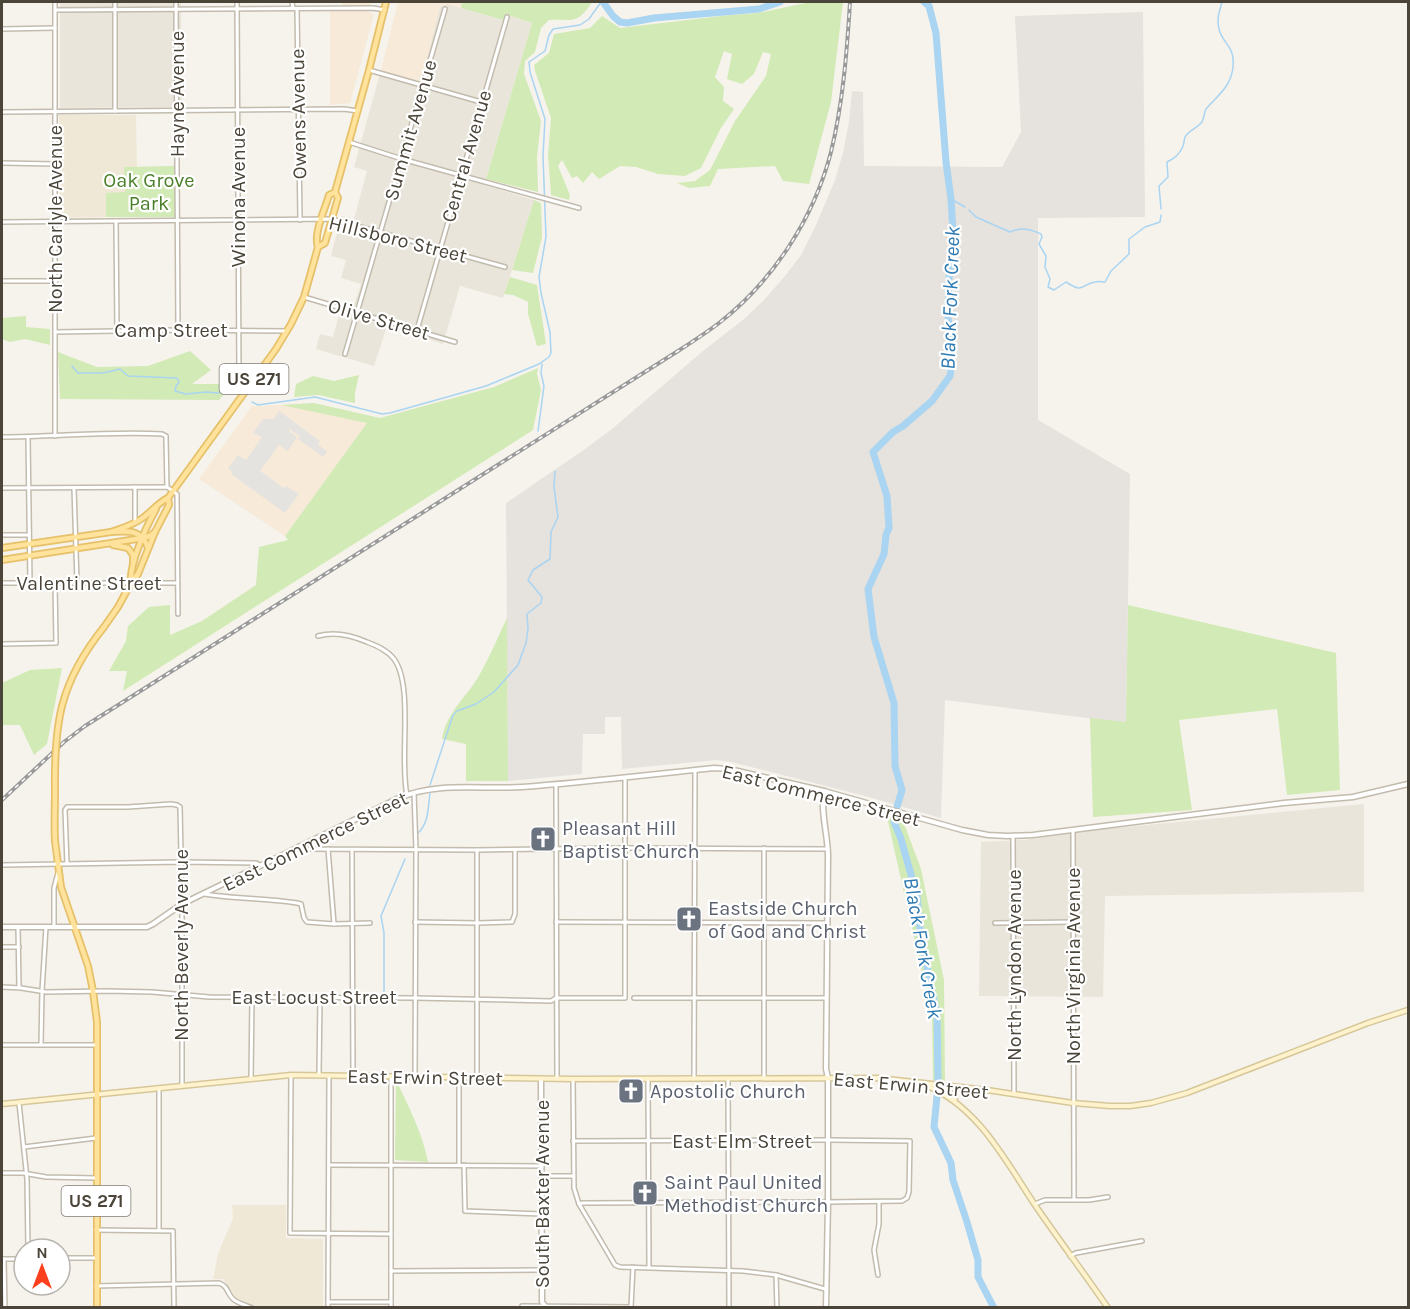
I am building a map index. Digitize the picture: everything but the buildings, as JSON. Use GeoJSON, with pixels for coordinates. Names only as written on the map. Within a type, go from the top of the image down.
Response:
{"type":"FeatureCollection","features":[{"type":"Feature","properties":{"kind":"main road","name":"US 271"},"geometry":{"type":"LineString","coordinates":[[318,247],[325,243],[338,198],[335,192],[386,2]]}},
{"type":"Feature","properties":{"kind":"main road","name":"US 271"},"geometry":{"type":"LineString","coordinates":[[131,583],[130,574],[152,516],[159,504],[173,492],[287,331],[304,297],[318,247],[315,240],[329,195],[335,192]]}},
{"type":"Feature","properties":{"kind":"main road","name":"US 271"},"geometry":{"type":"LineString","coordinates":[[97,1308],[97,1022],[87,962],[63,894],[58,871],[55,841],[54,754],[59,715],[67,690],[89,647],[138,574],[155,532],[169,506],[168,498]]}},
{"type":"Feature","properties":{"kind":"main road"},"geometry":{"type":"LineString","coordinates":[[111,532],[135,523],[159,504]]}},
{"type":"Feature","properties":{"kind":"main road"},"geometry":{"type":"LineString","coordinates":[[2,548],[132,531],[143,538],[148,548]]}},
{"type":"Feature","properties":{"kind":"main road"},"geometry":{"type":"LineString","coordinates":[[2,560],[143,538],[155,532]]}},
{"type":"Feature","properties":{"kind":"main road"},"geometry":{"type":"LineString","coordinates":[[105,544],[128,548],[133,555],[133,567]]}},
{"type":"Feature","properties":{"kind":"main road","name":"East Erwin Street"},"geometry":{"type":"LineString","coordinates":[[2,1104],[291,1075],[319,1075],[541,1079],[878,1078],[1073,1103],[1120,1106],[1169,1099],[1196,1090],[1368,1023],[1408,1010]]}},
{"type":"Feature","properties":{"kind":"main road"},"geometry":{"type":"LineString","coordinates":[[918,1083],[934,1089],[955,1102],[984,1130],[1108,1308]]}},
{"type":"Feature","properties":{"kind":"main road"},"geometry":{"type":"LineString","coordinates":[[955,1102],[954,1094],[959,1088]]}},
{"type":"Feature","properties":{"kind":"street","name":"North Carlyle Avenue"},"geometry":{"type":"LineString","coordinates":[[55,2],[55,436]]}},
{"type":"Feature","properties":{"kind":"street"},"geometry":{"type":"LineString","coordinates":[[115,2],[116,111]]}},
{"type":"Feature","properties":{"kind":"street","name":"Hayne Avenue"},"geometry":{"type":"LineString","coordinates":[[176,2],[178,330]]}},
{"type":"Feature","properties":{"kind":"street","name":"Winona Avenue"},"geometry":{"type":"LineString","coordinates":[[237,2],[239,377],[243,393]]}},
{"type":"Feature","properties":{"kind":"street","name":"Owens Avenue"},"geometry":{"type":"LineString","coordinates":[[292,2],[295,8],[300,220]]}},
{"type":"Feature","properties":{"kind":"street"},"geometry":{"type":"LineString","coordinates":[[55,10],[238,8],[373,8],[385,10]]}},
{"type":"Feature","properties":{"kind":"street","name":"Summit Avenue"},"geometry":{"type":"LineString","coordinates":[[345,354],[445,9]]}},
{"type":"Feature","properties":{"kind":"street","name":"Central Avenue"},"geometry":{"type":"LineString","coordinates":[[417,330],[507,17]]}},
{"type":"Feature","properties":{"kind":"street"},"geometry":{"type":"LineString","coordinates":[[2,29],[55,28]]}},
{"type":"Feature","properties":{"kind":"street"},"geometry":{"type":"LineString","coordinates":[[369,70],[481,102]]}},
{"type":"Feature","properties":{"kind":"street"},"geometry":{"type":"LineString","coordinates":[[2,112],[298,109],[358,111]]}},
{"type":"Feature","properties":{"kind":"street"},"geometry":{"type":"LineString","coordinates":[[349,142],[579,208]]}},
{"type":"Feature","properties":{"kind":"street"},"geometry":{"type":"LineString","coordinates":[[3,163],[56,164]]}},
{"type":"Feature","properties":{"kind":"street","name":"Hillsboro Street"},"geometry":{"type":"LineString","coordinates":[[2,222],[332,219],[505,267]]}},
{"type":"Feature","properties":{"kind":"street"},"geometry":{"type":"LineString","coordinates":[[116,221],[117,330]]}},
{"type":"Feature","properties":{"kind":"street"},"geometry":{"type":"LineString","coordinates":[[2,281],[56,281]]}},
{"type":"Feature","properties":{"kind":"street","name":"Olive Street"},"geometry":{"type":"LineString","coordinates":[[304,297],[455,342]]}},
{"type":"Feature","properties":{"kind":"street","name":"Camp Street"},"geometry":{"type":"LineString","coordinates":[[55,332],[287,331]]}},
{"type":"Feature","properties":{"kind":"street"},"geometry":{"type":"LineString","coordinates":[[2,437],[78,434],[165,435],[167,487]]}},
{"type":"Feature","properties":{"kind":"street"},"geometry":{"type":"LineString","coordinates":[[28,437],[30,582]]}},
{"type":"Feature","properties":{"kind":"street"},"geometry":{"type":"LineString","coordinates":[[74,487],[76,582]]}},
{"type":"Feature","properties":{"kind":"street"},"geometry":{"type":"LineString","coordinates":[[135,487],[135,523]]}},
{"type":"Feature","properties":{"kind":"street"},"geometry":{"type":"LineString","coordinates":[[2,488],[167,487],[177,494],[178,614]]}},
{"type":"Feature","properties":{"kind":"street"},"geometry":{"type":"LineString","coordinates":[[2,535],[29,535]]}},
{"type":"Feature","properties":{"kind":"street"},"geometry":{"type":"LineString","coordinates":[[2,644],[56,643],[55,582]]}},
{"type":"Feature","properties":{"kind":"street","name":"Valentine Street"},"geometry":{"type":"LineString","coordinates":[[2,583],[177,583]]}},
{"type":"Feature","properties":{"kind":"street"},"geometry":{"type":"LineString","coordinates":[[318,636],[335,633],[357,638],[389,653],[396,663],[401,676],[404,700],[404,781],[407,795]]}},
{"type":"Feature","properties":{"kind":"street","name":"East Commerce Street"},"geometry":{"type":"LineString","coordinates":[[2,927],[147,927],[182,904],[299,846],[407,795],[437,788],[511,788],[714,768],[729,769],[824,791],[968,832],[1013,836],[1284,803],[1353,797],[1408,784]]}},
{"type":"Feature","properties":{"kind":"street"},"geometry":{"type":"LineString","coordinates":[[694,1078],[695,770]]}},
{"type":"Feature","properties":{"kind":"street"},"geometry":{"type":"LineString","coordinates":[[625,776],[626,923]]}},
{"type":"Feature","properties":{"kind":"street"},"geometry":{"type":"LineString","coordinates":[[556,784],[557,1079]]}},
{"type":"Feature","properties":{"kind":"street"},"geometry":{"type":"LineString","coordinates":[[824,791],[823,806],[828,849],[826,1069],[829,1140],[826,1308]]}},
{"type":"Feature","properties":{"kind":"street"},"geometry":{"type":"LineString","coordinates":[[414,793],[415,1076]]}},
{"type":"Feature","properties":{"kind":"street","name":"North Beverly Avenue"},"geometry":{"type":"LineString","coordinates":[[67,864],[66,808],[171,804],[179,806],[181,810],[182,1086]]}},
{"type":"Feature","properties":{"kind":"street","name":"North Virginia Avenue"},"geometry":{"type":"LineString","coordinates":[[1073,830],[1074,1200]]}},
{"type":"Feature","properties":{"kind":"street","name":"North Lyndon Avenue"},"geometry":{"type":"LineString","coordinates":[[1013,836],[1014,1094]]}},
{"type":"Feature","properties":{"kind":"street"},"geometry":{"type":"LineString","coordinates":[[299,846],[306,849],[416,850],[828,849]]}},
{"type":"Feature","properties":{"kind":"street"},"geometry":{"type":"LineString","coordinates":[[764,848],[764,1078]]}},
{"type":"Feature","properties":{"kind":"street"},"geometry":{"type":"LineString","coordinates":[[328,849],[334,924]]}},
{"type":"Feature","properties":{"kind":"street"},"geometry":{"type":"LineString","coordinates":[[352,849],[353,1076]]}},
{"type":"Feature","properties":{"kind":"street"},"geometry":{"type":"LineString","coordinates":[[477,850],[477,1078]]}},
{"type":"Feature","properties":{"kind":"street"},"geometry":{"type":"LineString","coordinates":[[415,922],[512,922],[515,914],[515,850]]}},
{"type":"Feature","properties":{"kind":"street"},"geometry":{"type":"LineString","coordinates":[[2,865],[181,862],[256,863],[262,866]]}},
{"type":"Feature","properties":{"kind":"street"},"geometry":{"type":"LineString","coordinates":[[54,927],[54,888],[58,871]]}},
{"type":"Feature","properties":{"kind":"street"},"geometry":{"type":"LineString","coordinates":[[204,894],[301,904],[307,922],[370,923]]}},
{"type":"Feature","properties":{"kind":"street"},"geometry":{"type":"LineString","coordinates":[[556,922],[828,923]]}},
{"type":"Feature","properties":{"kind":"street"},"geometry":{"type":"LineString","coordinates":[[995,922],[1073,922]]}},
{"type":"Feature","properties":{"kind":"street","name":"East Locust Street"},"geometry":{"type":"LineString","coordinates":[[2,987],[19,987],[42,992],[152,992],[209,997],[415,998],[551,1002],[556,998],[626,998],[626,923]]}},
{"type":"Feature","properties":{"kind":"street"},"geometry":{"type":"LineString","coordinates":[[18,927],[19,987]]}},
{"type":"Feature","properties":{"kind":"street"},"geometry":{"type":"LineString","coordinates":[[41,1045],[46,927]]}},
{"type":"Feature","properties":{"kind":"street"},"geometry":{"type":"LineString","coordinates":[[2,947],[19,947]]}},
{"type":"Feature","properties":{"kind":"street"},"geometry":{"type":"LineString","coordinates":[[251,1079],[252,997]]}},
{"type":"Feature","properties":{"kind":"street"},"geometry":{"type":"LineString","coordinates":[[319,1075],[320,997]]}},
{"type":"Feature","properties":{"kind":"street"},"geometry":{"type":"LineString","coordinates":[[634,998],[826,998]]}},
{"type":"Feature","properties":{"kind":"street"},"geometry":{"type":"LineString","coordinates":[[2,1045],[97,1045]]}},
{"type":"Feature","properties":{"kind":"street"},"geometry":{"type":"LineString","coordinates":[[291,1075],[290,1233],[391,1234]]}},
{"type":"Feature","properties":{"kind":"street"},"geometry":{"type":"LineString","coordinates":[[328,1308],[329,1076]]}},
{"type":"Feature","properties":{"kind":"street"},"geometry":{"type":"LineString","coordinates":[[391,1076],[391,1308]]}},
{"type":"Feature","properties":{"kind":"street"},"geometry":{"type":"LineString","coordinates":[[459,1078],[461,1165],[465,1211],[541,1214]]}},
{"type":"Feature","properties":{"kind":"street","name":"South Baxter Avenue"},"geometry":{"type":"LineString","coordinates":[[541,1079],[541,1270],[542,1300],[546,1307]]}},
{"type":"Feature","properties":{"kind":"street"},"geometry":{"type":"LineString","coordinates":[[573,1079],[574,1188],[579,1204],[615,1265],[729,1270],[776,1275],[825,1289]]}},
{"type":"Feature","properties":{"kind":"street"},"geometry":{"type":"LineString","coordinates":[[648,1079],[649,1267]]}},
{"type":"Feature","properties":{"kind":"street"},"geometry":{"type":"LineString","coordinates":[[728,1079],[729,1308]]}},
{"type":"Feature","properties":{"kind":"street"},"geometry":{"type":"LineString","coordinates":[[159,1088],[159,1230]]}},
{"type":"Feature","properties":{"kind":"street"},"geometry":{"type":"LineString","coordinates":[[18,1103],[27,1173],[28,1237]]}},
{"type":"Feature","properties":{"kind":"street"},"geometry":{"type":"LineString","coordinates":[[24,1147],[97,1138]]}},
{"type":"Feature","properties":{"kind":"street","name":"East Elm Street"},"geometry":{"type":"LineString","coordinates":[[573,1141],[910,1141],[908,1196],[904,1200],[879,1202]]}},
{"type":"Feature","properties":{"kind":"street"},"geometry":{"type":"LineString","coordinates":[[329,1165],[542,1166]]}},
{"type":"Feature","properties":{"kind":"street"},"geometry":{"type":"LineString","coordinates":[[2,1173],[96,1178]]}},
{"type":"Feature","properties":{"kind":"street"},"geometry":{"type":"LineString","coordinates":[[542,1176],[573,1176]]}},
{"type":"Feature","properties":{"kind":"street"},"geometry":{"type":"LineString","coordinates":[[1035,1204],[1045,1200],[1108,1197]]}},
{"type":"Feature","properties":{"kind":"street"},"geometry":{"type":"LineString","coordinates":[[579,1204],[879,1202],[879,1224],[874,1250],[878,1275]]}},
{"type":"Feature","properties":{"kind":"street"},"geometry":{"type":"LineString","coordinates":[[96,1230],[173,1231],[174,1308]]}},
{"type":"Feature","properties":{"kind":"street"},"geometry":{"type":"LineString","coordinates":[[1070,1256],[1078,1252],[1142,1241]]}},
{"type":"Feature","properties":{"kind":"street"},"geometry":{"type":"LineString","coordinates":[[72,1258],[96,1258]]}},
{"type":"Feature","properties":{"kind":"street"},"geometry":{"type":"LineString","coordinates":[[3,1259],[5,1308]]}},
{"type":"Feature","properties":{"kind":"street"},"geometry":{"type":"LineString","coordinates":[[522,1306],[631,1307],[633,1267]]}},
{"type":"Feature","properties":{"kind":"street"},"geometry":{"type":"LineString","coordinates":[[391,1271],[541,1270]]}},
{"type":"Feature","properties":{"kind":"street"},"geometry":{"type":"LineString","coordinates":[[776,1275],[777,1308]]}},
{"type":"Feature","properties":{"kind":"street"},"geometry":{"type":"LineString","coordinates":[[96,1286],[222,1284],[226,1286],[232,1298],[252,1308]]}},
{"type":"Feature","properties":{"kind":"street"},"geometry":{"type":"LineString","coordinates":[[328,1302],[390,1302]]}},
{"type":"Feature","properties":{"kind":"shaded area"},"geometry":{"type":"Polygon","coordinates":[[[60,2],[181,2],[182,107],[60,108],[60,2]]]}},
{"type":"Feature","properties":{"kind":"shaded area"},"geometry":{"type":"Polygon","coordinates":[[[342,2],[371,2],[368,12],[374,14],[350,103],[330,105],[330,11],[342,11],[342,2]]]}},
{"type":"Feature","properties":{"kind":"shaded area"},"geometry":{"type":"Polygon","coordinates":[[[398,2],[462,2],[461,8],[447,4],[440,7],[421,82],[381,70],[398,2]]]}},
{"type":"Feature","properties":{"kind":"shaded area"},"geometry":{"type":"Polygon","coordinates":[[[447,4],[502,20],[505,14],[532,23],[484,185],[534,200],[503,298],[460,286],[443,344],[387,326],[374,366],[316,349],[320,334],[333,337],[340,311],[351,315],[361,284],[341,278],[346,260],[331,256],[341,216],[354,219],[367,171],[354,167],[381,70],[421,81],[440,6],[447,4]]]}},
{"type":"Feature","properties":{"kind":"shaded area"},"geometry":{"type":"Polygon","coordinates":[[[1143,12],[1145,217],[1038,218],[1038,420],[1130,474],[1126,723],[945,700],[941,818],[731,762],[717,760],[622,769],[621,717],[605,717],[605,734],[583,734],[582,774],[508,781],[506,503],[612,429],[744,319],[785,276],[801,255],[835,180],[849,122],[852,91],[863,92],[864,166],[1002,167],[1021,132],[1015,16],[1143,12]]]}},
{"type":"Feature","properties":{"kind":"shaded area"},"geometry":{"type":"Polygon","coordinates":[[[59,115],[136,115],[137,167],[125,167],[125,193],[106,193],[106,217],[60,218],[59,115]]]}},
{"type":"Feature","properties":{"kind":"shaded area"},"geometry":{"type":"Polygon","coordinates":[[[281,405],[368,423],[285,536],[199,479],[252,406],[281,405]]]}},
{"type":"Feature","properties":{"kind":"shaded area"},"geometry":{"type":"Polygon","coordinates":[[[279,411],[320,441],[318,444],[327,452],[323,457],[298,439],[300,436],[289,429],[297,437],[288,451],[279,445],[260,471],[284,488],[286,486],[299,494],[285,513],[231,474],[228,468],[238,455],[246,460],[262,437],[253,433],[263,419],[274,419],[279,411]]]}},
{"type":"Feature","properties":{"kind":"shaded area"},"geometry":{"type":"Polygon","coordinates":[[[1364,804],[1364,892],[1105,896],[1103,997],[979,996],[981,842],[1024,840],[1105,829],[1364,804]]]}},
{"type":"Feature","properties":{"kind":"shaded area"},"geometry":{"type":"Polygon","coordinates":[[[232,1205],[286,1205],[286,1238],[323,1239],[323,1307],[258,1307],[236,1298],[223,1279],[213,1279],[218,1254],[233,1218],[232,1205]]]}},
{"type":"Feature","properties":{"kind":"green space"},"geometry":{"type":"Polygon","coordinates":[[[462,2],[592,2],[578,18],[549,20],[541,28],[535,52],[525,61],[524,74],[541,121],[537,157],[538,192],[486,179],[532,23],[505,14],[503,20],[461,8],[462,2]]]}},
{"type":"Feature","properties":{"kind":"green space"},"geometry":{"type":"Polygon","coordinates":[[[810,2],[843,2],[831,102],[809,184],[783,181],[775,166],[718,169],[710,186],[689,188],[677,183],[695,181],[710,170],[735,121],[766,76],[771,54],[763,52],[754,74],[742,84],[727,79],[732,54],[724,51],[715,77],[724,87],[723,101],[734,109],[721,128],[701,168],[685,176],[658,174],[636,167],[620,166],[599,179],[592,172],[583,183],[577,176],[572,178],[562,160],[558,166],[570,195],[569,200],[551,195],[548,155],[551,118],[534,65],[549,53],[554,34],[590,28],[602,16],[620,28],[758,13],[810,2]]]}},
{"type":"Feature","properties":{"kind":"green space","name":"Oak Grove Park"},"geometry":{"type":"Polygon","coordinates":[[[174,166],[175,217],[106,217],[106,193],[125,192],[124,167],[174,166]]]}},
{"type":"Feature","properties":{"kind":"green space"},"geometry":{"type":"Polygon","coordinates":[[[534,200],[541,203],[542,237],[533,273],[512,270],[534,200]]]}},
{"type":"Feature","properties":{"kind":"green space"},"geometry":{"type":"Polygon","coordinates":[[[510,277],[537,285],[546,344],[537,346],[528,314],[528,302],[513,295],[504,294],[510,277]]]}},
{"type":"Feature","properties":{"kind":"green space"},"geometry":{"type":"Polygon","coordinates":[[[26,316],[26,327],[50,329],[50,345],[25,339],[10,342],[2,339],[2,318],[26,316]]]}},
{"type":"Feature","properties":{"kind":"green space"},"geometry":{"type":"Polygon","coordinates":[[[190,351],[211,370],[192,384],[232,384],[219,400],[60,399],[58,352],[97,367],[148,366],[190,351]]]}},
{"type":"Feature","properties":{"kind":"green space"},"geometry":{"type":"Polygon","coordinates":[[[538,368],[537,374],[541,390],[533,430],[123,691],[127,671],[109,671],[126,641],[128,626],[149,607],[170,605],[170,635],[202,621],[256,585],[259,547],[288,540],[285,536],[367,423],[281,405],[314,403],[380,418],[494,387],[538,368]]]}},
{"type":"Feature","properties":{"kind":"green space"},"geometry":{"type":"Polygon","coordinates":[[[359,375],[355,403],[318,395],[294,397],[296,384],[313,376],[334,381],[359,375]]]}},
{"type":"Feature","properties":{"kind":"green space"},"geometry":{"type":"Polygon","coordinates":[[[1128,605],[1336,653],[1340,790],[1287,795],[1277,709],[1179,720],[1192,810],[1093,817],[1090,718],[1126,722],[1128,605]]]}},
{"type":"Feature","properties":{"kind":"green space"},"geometry":{"type":"Polygon","coordinates":[[[507,618],[508,781],[466,781],[466,744],[442,739],[448,720],[480,674],[507,618]]]}},
{"type":"Feature","properties":{"kind":"green space"},"geometry":{"type":"Polygon","coordinates":[[[62,668],[47,744],[34,755],[20,725],[2,727],[2,683],[30,670],[62,668]]]}},
{"type":"Feature","properties":{"kind":"green space"},"geometry":{"type":"Polygon","coordinates":[[[887,817],[902,818],[921,869],[944,980],[945,1081],[933,1080],[932,1017],[887,817]]]}},
{"type":"Feature","properties":{"kind":"green space"},"geometry":{"type":"Polygon","coordinates":[[[396,1080],[419,1130],[428,1162],[395,1160],[396,1080]]]}},
{"type":"Feature","properties":{"kind":"waterway"},"geometry":{"type":"LineString","coordinates":[[252,402],[258,405],[315,397],[382,414],[390,413],[486,386],[539,364],[549,357],[551,353],[550,332],[539,277],[546,237],[543,156],[545,119],[529,62],[545,51],[553,29],[580,25],[589,19],[601,2]]}},
{"type":"Feature","properties":{"kind":"waterway","name":"Black Fork Creek"},"geometry":{"type":"LineString","coordinates":[[603,2],[613,16],[620,22],[627,23],[654,18],[759,9],[780,2]]}},
{"type":"Feature","properties":{"kind":"waterway","name":"Black Fork Creek"},"geometry":{"type":"LineString","coordinates":[[897,807],[902,790],[895,766],[894,703],[874,637],[868,589],[884,554],[889,528],[887,496],[873,452],[893,432],[932,401],[950,376],[952,364],[948,316],[949,277],[954,249],[951,199],[936,33],[929,6],[924,2]]}},
{"type":"Feature","properties":{"kind":"waterway"},"geometry":{"type":"LineString","coordinates":[[1161,209],[1159,186],[1168,177],[1167,162],[1180,151],[1186,135],[1202,122],[1206,109],[1223,90],[1232,74],[1231,50],[1218,25],[1222,2]]}},
{"type":"Feature","properties":{"kind":"waterway"},"geometry":{"type":"LineString","coordinates":[[951,199],[965,207]]}},
{"type":"Feature","properties":{"kind":"waterway"},"geometry":{"type":"LineString","coordinates":[[969,210],[976,217],[1010,232],[1026,229],[1041,234],[1039,244],[1046,256],[1045,267],[1050,279],[1048,287],[1054,290],[1066,282],[1079,288],[1090,283],[1105,282],[1111,271],[1129,254],[1129,239],[1145,227],[1160,222],[1161,215]]}},
{"type":"Feature","properties":{"kind":"waterway"},"geometry":{"type":"LineString","coordinates":[[538,431],[544,386],[541,373],[542,364]]}},
{"type":"Feature","properties":{"kind":"waterway"},"geometry":{"type":"LineString","coordinates":[[72,366],[78,373],[103,373],[120,369],[128,376],[177,378],[179,382],[175,391],[186,394],[217,393],[230,389],[233,391]]}},
{"type":"Feature","properties":{"kind":"waterway"},"geometry":{"type":"LineString","coordinates":[[430,785],[453,715],[494,692],[518,665],[526,643],[527,614],[541,603],[542,597],[528,580],[533,570],[550,559],[551,532],[558,517],[554,487],[555,471]]}},
{"type":"Feature","properties":{"kind":"waterway"},"geometry":{"type":"LineString","coordinates":[[418,833],[426,820],[430,793]]}},
{"type":"Feature","properties":{"kind":"waterway","name":"Black Fork Creek"},"geometry":{"type":"LineString","coordinates":[[895,817],[894,822],[917,896],[921,939],[937,1014],[938,1080]]}},
{"type":"Feature","properties":{"kind":"waterway"},"geometry":{"type":"LineString","coordinates":[[384,993],[384,933],[381,916],[405,859]]}},
{"type":"Feature","properties":{"kind":"waterway","name":"Black Fork Creek"},"geometry":{"type":"LineString","coordinates":[[937,1096],[934,1127],[951,1163],[953,1180],[978,1260],[978,1277],[994,1308]]}},
{"type":"Feature","properties":{"kind":"railway"},"geometry":{"type":"LineString","coordinates":[[2,800],[64,742],[85,726],[678,351],[714,327],[739,306],[774,268],[789,246],[814,201],[824,177],[841,96],[850,2]]}},
{"type":"Feature","properties":{"kind":"place","name":"Pleasant Hill Baptist Church"},"geometry":{"type":"Point","coordinates":[543,839]}},
{"type":"Feature","properties":{"kind":"place","name":"Eastside Church of God and Christ"},"geometry":{"type":"Point","coordinates":[689,919]}},
{"type":"Feature","properties":{"kind":"place","name":"Apostolic Church"},"geometry":{"type":"Point","coordinates":[631,1091]}},
{"type":"Feature","properties":{"kind":"place","name":"Saint Paul United Methodist Church"},"geometry":{"type":"Point","coordinates":[645,1193]}}]}
